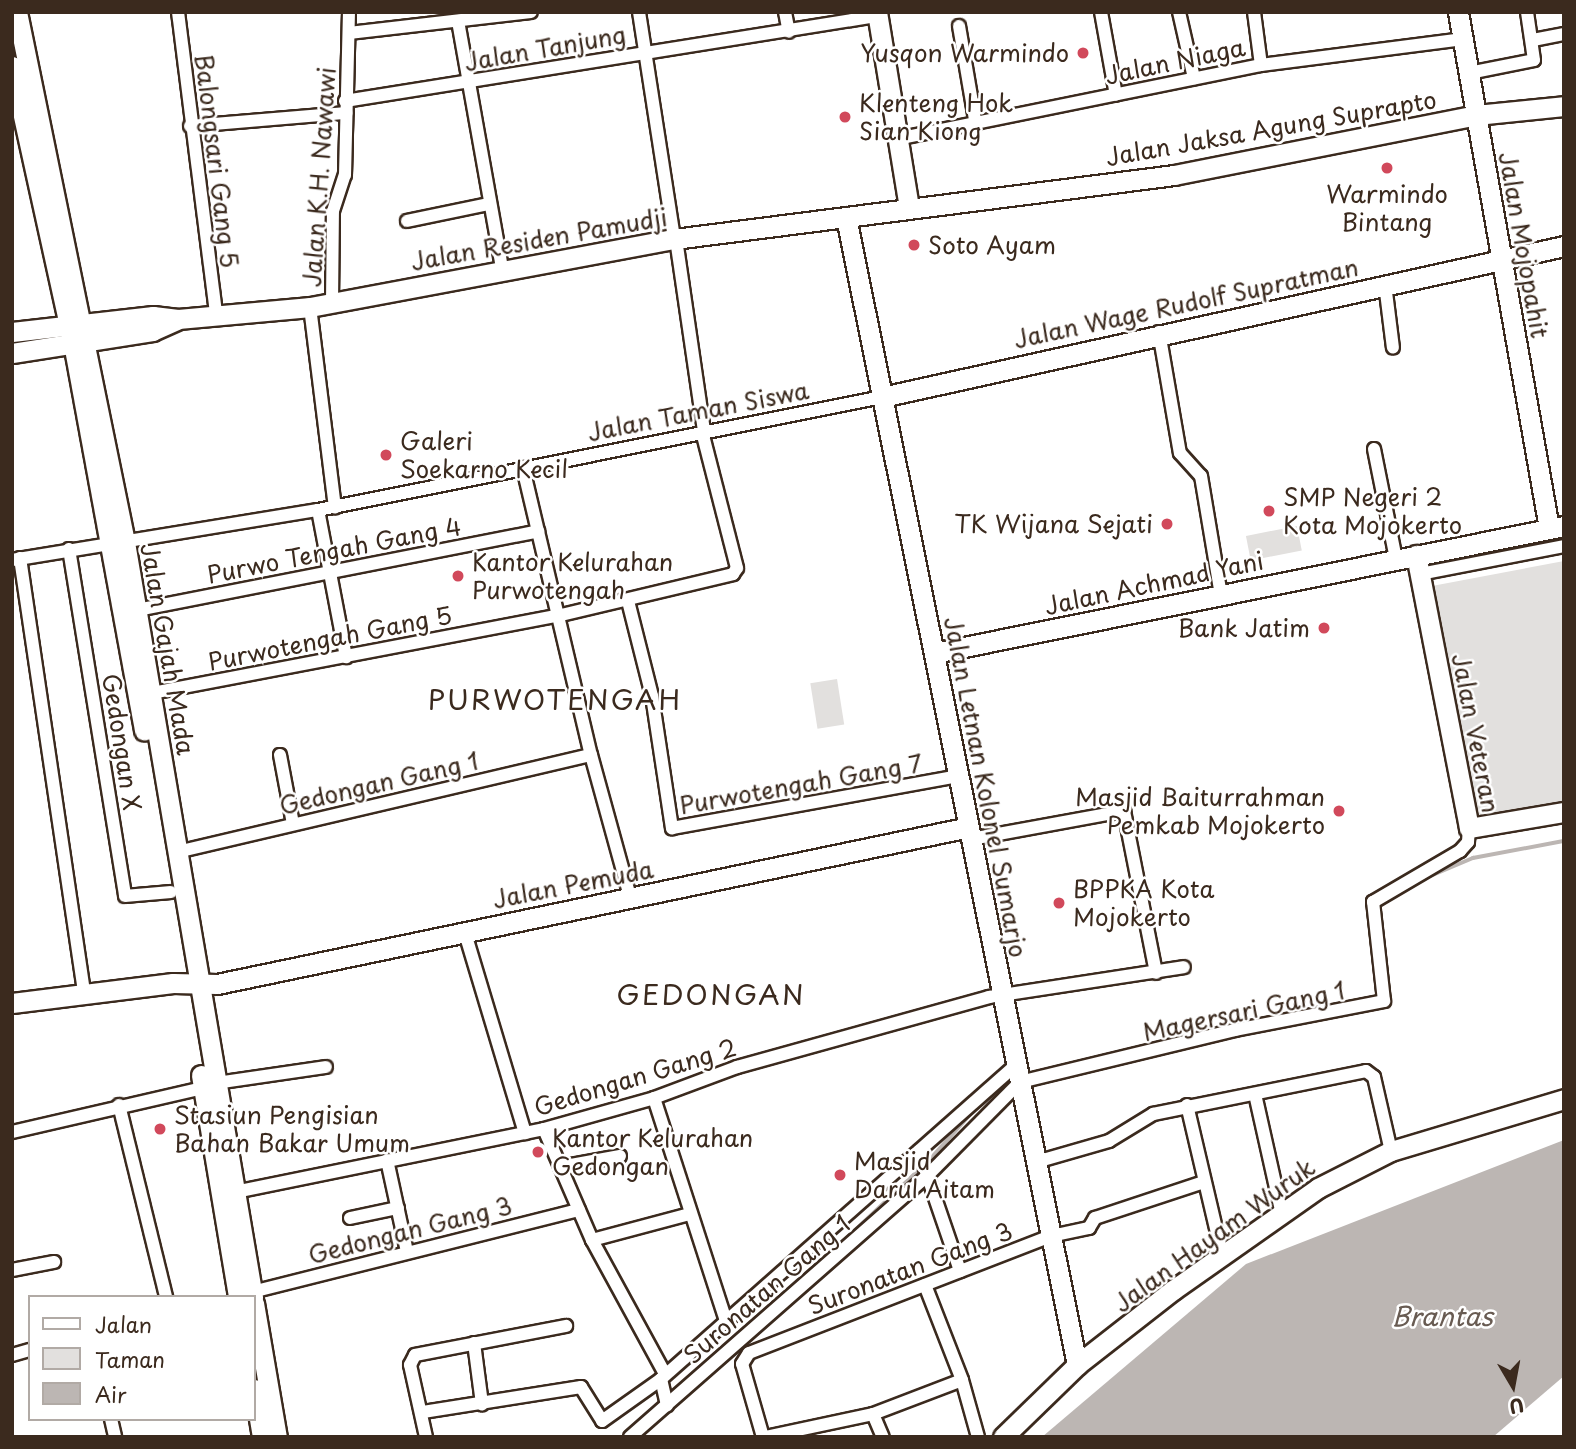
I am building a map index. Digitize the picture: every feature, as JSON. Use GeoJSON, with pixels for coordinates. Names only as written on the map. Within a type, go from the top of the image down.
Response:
{"type":"FeatureCollection","features":[{"type":"Feature","properties":{"kind":"main road","name":"Jalan Gajah Mada"},"geometry":{"type":"LineString","coordinates":[[16,12],[118,542],[171,892],[235,1192],[245,1295]]}},
{"type":"Feature","properties":{"kind":"main road","name":"Jalan Mojopahit"},"geometry":{"type":"LineString","coordinates":[[1458,12],[1501,259],[1556,527]]}},
{"type":"Feature","properties":{"kind":"main road"},"geometry":{"type":"LineString","coordinates":[[877,14],[909,208]]}},
{"type":"Feature","properties":{"kind":"main road","name":"Jalan Gajah Mada"},"geometry":{"type":"LineString","coordinates":[[12,66],[17,120],[78,333]]}},
{"type":"Feature","properties":{"kind":"main road","name":"Jalan Jaksa Agung Suprapto"},"geometry":{"type":"LineString","coordinates":[[909,208],[1174,175],[1476,115],[1564,106]]}},
{"type":"Feature","properties":{"kind":"main road","name":"Jalan Residen Pamudji"},"geometry":{"type":"LineString","coordinates":[[78,333],[152,331],[178,319],[310,307],[502,269],[675,239],[909,208]]}},
{"type":"Feature","properties":{"kind":"main road","name":"Jalan Letnan Kolonel Sumarjo"},"geometry":{"type":"LineString","coordinates":[[846,218],[1003,996],[1042,1160],[1052,1236],[1077,1365]]}},
{"type":"Feature","properties":{"kind":"main road","name":"Jalan Wage Rudolf Supratman"},"geometry":{"type":"LineString","coordinates":[[882,397],[1159,332],[1564,246]]}},
{"type":"Feature","properties":{"kind":"main road"},"geometry":{"type":"LineString","coordinates":[[12,332],[78,333]]}},
{"type":"Feature","properties":{"kind":"main road"},"geometry":{"type":"LineString","coordinates":[[12,353],[78,333]]}},
{"type":"Feature","properties":{"kind":"main road","name":"Jalan Achmad Yani"},"geometry":{"type":"LineString","coordinates":[[934,653],[1396,559],[1418,565],[1556,527]]}},
{"type":"Feature","properties":{"kind":"main road","name":"Jalan Gajah Mada"},"geometry":{"type":"LineString","coordinates":[[118,542],[137,610],[152,693],[177,852],[192,984]]}},
{"type":"Feature","properties":{"kind":"main road","name":"Jalan Veteran"},"geometry":{"type":"LineString","coordinates":[[1418,565],[1468,835],[1564,813]]}},
{"type":"Feature","properties":{"kind":"main road","name":"Jalan Pemuda"},"geometry":{"type":"LineString","coordinates":[[12,1003],[84,993],[192,984],[970,833]]}},
{"type":"Feature","properties":{"kind":"main road","name":"Jalan Gajah Mada"},"geometry":{"type":"LineString","coordinates":[[214,1085],[245,1295]]}},
{"type":"Feature","properties":{"kind":"main road","name":"Jalan Hayam Wuruk"},"geometry":{"type":"LineString","coordinates":[[1003,1437],[1077,1365],[1222,1254],[1318,1188],[1390,1147],[1564,1100]]}},
{"type":"Feature","properties":{"kind":"main road","name":"Jalan Gajah Mada"},"geometry":{"type":"LineString","coordinates":[[256,1345],[277,1437]]}},
{"type":"Feature","properties":{"kind":"main road"},"geometry":{"type":"LineString","coordinates":[[256,1401],[262,1437]]}},
{"type":"Feature","properties":{"kind":"street","name":"Balongsari Gang 5"},"geometry":{"type":"LineString","coordinates":[[178,12],[190,127],[216,314]]}},
{"type":"Feature","properties":{"kind":"street","name":"Jalan K.H. Nawawi"},"geometry":{"type":"LineString","coordinates":[[332,302],[334,211],[345,175],[349,12]]}},
{"type":"Feature","properties":{"kind":"street"},"geometry":{"type":"LineString","coordinates":[[349,33],[530,12]]}},
{"type":"Feature","properties":{"kind":"street"},"geometry":{"type":"LineString","coordinates":[[639,12],[703,431]]}},
{"type":"Feature","properties":{"kind":"street"},"geometry":{"type":"LineString","coordinates":[[785,12],[789,32]]}},
{"type":"Feature","properties":{"kind":"street"},"geometry":{"type":"LineString","coordinates":[[1101,12],[1116,95]]}},
{"type":"Feature","properties":{"kind":"street"},"geometry":{"type":"LineString","coordinates":[[1179,12],[1194,78]]}},
{"type":"Feature","properties":{"kind":"street"},"geometry":{"type":"LineString","coordinates":[[1254,12],[1261,65]]}},
{"type":"Feature","properties":{"kind":"street"},"geometry":{"type":"LineString","coordinates":[[1469,73],[1532,61],[1533,40],[1527,12]]}},
{"type":"Feature","properties":{"kind":"street","name":"Jalan Tanjung"},"geometry":{"type":"LineString","coordinates":[[190,127],[345,107],[646,52],[789,32],[877,14]]}},
{"type":"Feature","properties":{"kind":"street"},"geometry":{"type":"LineString","coordinates":[[458,21],[502,269]]}},
{"type":"Feature","properties":{"kind":"street"},"geometry":{"type":"LineString","coordinates":[[959,26],[976,125]]}},
{"type":"Feature","properties":{"kind":"street"},"geometry":{"type":"LineString","coordinates":[[1533,40],[1564,34]]}},
{"type":"Feature","properties":{"kind":"street","name":"Jalan Niaga"},"geometry":{"type":"LineString","coordinates":[[897,139],[1261,65],[1463,39]]}},
{"type":"Feature","properties":{"kind":"street"},"geometry":{"type":"LineString","coordinates":[[407,221],[489,204]]}},
{"type":"Feature","properties":{"kind":"street"},"geometry":{"type":"LineString","coordinates":[[1385,284],[1393,348]]}},
{"type":"Feature","properties":{"kind":"street"},"geometry":{"type":"LineString","coordinates":[[310,307],[335,506]]}},
{"type":"Feature","properties":{"kind":"street"},"geometry":{"type":"LineString","coordinates":[[1159,332],[1180,453],[1201,477],[1221,595]]}},
{"type":"Feature","properties":{"kind":"street","name":"Jalan Taman Siswa"},"geometry":{"type":"LineString","coordinates":[[16,559],[318,510],[882,397]]}},
{"type":"Feature","properties":{"kind":"street","name":"Purwotengah Gang 5"},"geometry":{"type":"LineString","coordinates":[[152,693],[557,616],[628,601],[736,572],[703,431]]}},
{"type":"Feature","properties":{"kind":"street"},"geometry":{"type":"LineString","coordinates":[[1374,449],[1396,559]]}},
{"type":"Feature","properties":{"kind":"street"},"geometry":{"type":"LineString","coordinates":[[523,468],[591,755],[630,897]]}},
{"type":"Feature","properties":{"kind":"street"},"geometry":{"type":"LineString","coordinates":[[318,510],[346,657]]}},
{"type":"Feature","properties":{"kind":"street"},"geometry":{"type":"LineString","coordinates":[[1556,527],[1558,547]]}},
{"type":"Feature","properties":{"kind":"street","name":"Purwo Tengah Gang 4"},"geometry":{"type":"LineString","coordinates":[[137,610],[538,531]]}},
{"type":"Feature","properties":{"kind":"street","name":"Jalan Achmad Yani"},"geometry":{"type":"LineString","coordinates":[[1418,565],[1558,547]]}},
{"type":"Feature","properties":{"kind":"street","name":"Gedongan X"},"geometry":{"type":"LineString","coordinates":[[69,549],[125,896],[171,892]]}},
{"type":"Feature","properties":{"kind":"street"},"geometry":{"type":"LineString","coordinates":[[16,559],[84,993]]}},
{"type":"Feature","properties":{"kind":"street","name":"Purwotengah Gang 7"},"geometry":{"type":"LineString","coordinates":[[628,601],[652,696],[672,828],[959,776]]}},
{"type":"Feature","properties":{"kind":"street"},"geometry":{"type":"LineString","coordinates":[[280,755],[293,824]]}},
{"type":"Feature","properties":{"kind":"street","name":"Gedongan Gang 1"},"geometry":{"type":"LineString","coordinates":[[177,852],[591,755]]}},
{"type":"Feature","properties":{"kind":"street"},"geometry":{"type":"LineString","coordinates":[[970,833],[1124,811],[1156,973]]}},
{"type":"Feature","properties":{"kind":"street","name":"Magersari Gang 1"},"geometry":{"type":"LineString","coordinates":[[1022,1075],[1236,1030],[1377,1005],[1384,1001],[1386,992],[1371,912],[1373,902],[1468,835]]}},
{"type":"Feature","properties":{"kind":"street"},"geometry":{"type":"LineString","coordinates":[[465,933],[525,1132]]}},
{"type":"Feature","properties":{"kind":"street","name":"Gedongan Gang 2"},"geometry":{"type":"LineString","coordinates":[[235,1192],[544,1129],[654,1098],[737,1067],[1003,996],[1184,968]]}},
{"type":"Feature","properties":{"kind":"street"},"geometry":{"type":"LineString","coordinates":[[12,1132],[214,1085],[326,1067]]}},
{"type":"Feature","properties":{"kind":"street"},"geometry":{"type":"LineString","coordinates":[[1042,1160],[1109,1141],[1146,1116],[1187,1105],[1370,1072],[1390,1147]]}},
{"type":"Feature","properties":{"kind":"street"},"geometry":{"type":"LineString","coordinates":[[423,1412],[584,1387],[600,1421],[662,1376],[842,1218],[1022,1075]]}},
{"type":"Feature","properties":{"kind":"street","name":"Suronatan Gang 1"},"geometry":{"type":"LineString","coordinates":[[630,1437],[856,1232],[928,1172],[1022,1075]]}},
{"type":"Feature","properties":{"kind":"street"},"geometry":{"type":"LineString","coordinates":[[1255,1094],[1282,1214]]}},
{"type":"Feature","properties":{"kind":"street"},"geometry":{"type":"LineString","coordinates":[[654,1098],[726,1321]]}},
{"type":"Feature","properties":{"kind":"street"},"geometry":{"type":"LineString","coordinates":[[119,1105],[166,1295]]}},
{"type":"Feature","properties":{"kind":"street"},"geometry":{"type":"LineString","coordinates":[[1187,1105],[1222,1254]]}},
{"type":"Feature","properties":{"kind":"street"},"geometry":{"type":"LineString","coordinates":[[544,1129],[592,1240],[662,1376],[667,1405]]}},
{"type":"Feature","properties":{"kind":"street"},"geometry":{"type":"LineString","coordinates":[[921,1154],[960,1271]]}},
{"type":"Feature","properties":{"kind":"street"},"geometry":{"type":"LineString","coordinates":[[560,1167],[620,1156]]}},
{"type":"Feature","properties":{"kind":"street"},"geometry":{"type":"LineString","coordinates":[[387,1160],[407,1252]]}},
{"type":"Feature","properties":{"kind":"street","name":"Suronatan Gang 3"},"geometry":{"type":"LineString","coordinates":[[764,1437],[742,1364],[749,1353],[1052,1236],[1089,1228],[1094,1218],[1204,1182]]}},
{"type":"Feature","properties":{"kind":"street"},"geometry":{"type":"LineString","coordinates":[[350,1218],[398,1208]]}},
{"type":"Feature","properties":{"kind":"street","name":"Gedongan Gang 3"},"geometry":{"type":"LineString","coordinates":[[252,1295],[407,1252],[579,1210]]}},
{"type":"Feature","properties":{"kind":"street"},"geometry":{"type":"LineString","coordinates":[[592,1240],[690,1214]]}},
{"type":"Feature","properties":{"kind":"street"},"geometry":{"type":"LineString","coordinates":[[842,1218],[856,1232]]}},
{"type":"Feature","properties":{"kind":"street"},"geometry":{"type":"LineString","coordinates":[[12,1270],[54,1262]]}},
{"type":"Feature","properties":{"kind":"street"},"geometry":{"type":"LineString","coordinates":[[925,1284],[962,1380],[978,1437]]}},
{"type":"Feature","properties":{"kind":"street"},"geometry":{"type":"LineString","coordinates":[[426,1437],[423,1412],[410,1365],[413,1357],[566,1326]]}},
{"type":"Feature","properties":{"kind":"street"},"geometry":{"type":"LineString","coordinates":[[474,1343],[482,1404]]}},
{"type":"Feature","properties":{"kind":"street"},"geometry":{"type":"LineString","coordinates":[[764,1437],[873,1413],[962,1380]]}},
{"type":"Feature","properties":{"kind":"street"},"geometry":{"type":"LineString","coordinates":[[873,1413],[883,1437]]}},
{"type":"Feature","properties":{"kind":"green space"},"geometry":{"type":"Polygon","coordinates":[[[1297,526],[1302,551],[1251,560],[1246,536],[1297,526]]]}},
{"type":"Feature","properties":{"kind":"green space"},"geometry":{"type":"Polygon","coordinates":[[[1564,561],[1564,806],[1484,820],[1475,808],[1432,586],[1564,561]]]}},
{"type":"Feature","properties":{"kind":"green space"},"geometry":{"type":"Polygon","coordinates":[[[837,679],[844,724],[818,729],[810,683],[837,679]]]}},
{"type":"Feature","properties":{"kind":"water","name":"Brantas"},"geometry":{"type":"Polygon","coordinates":[[[1564,1140],[1564,1376],[1493,1437],[1042,1437],[1246,1264],[1564,1140]]]}},
{"type":"Feature","properties":{"kind":"waterway"},"geometry":{"type":"LineString","coordinates":[[1428,877],[1473,858],[1564,841]]}},
{"type":"Feature","properties":{"kind":"waterway"},"geometry":{"type":"LineString","coordinates":[[1377,908],[1391,898]]}},
{"type":"Feature","properties":{"kind":"waterway"},"geometry":{"type":"LineString","coordinates":[[927,1163],[975,1109]]}},
{"type":"Feature","properties":{"kind":"waterway"},"geometry":{"type":"LineString","coordinates":[[848,1237],[921,1168]]}},
{"type":"Feature","properties":{"kind":"place","name":"Yusqon Warmindo"},"geometry":{"type":"Point","coordinates":[1083,53]}},
{"type":"Feature","properties":{"kind":"place","name":"Klenteng Hok Sian Kiong"},"geometry":{"type":"Point","coordinates":[845,117]}},
{"type":"Feature","properties":{"kind":"place","name":"Warmindo Bintang"},"geometry":{"type":"Point","coordinates":[1387,168]}},
{"type":"Feature","properties":{"kind":"place","name":"Soto Ayam"},"geometry":{"type":"Point","coordinates":[914,245]}},
{"type":"Feature","properties":{"kind":"place","name":"Galeri Soekarno Kecil"},"geometry":{"type":"Point","coordinates":[386,455]}},
{"type":"Feature","properties":{"kind":"place","name":"SMP Negeri 2 Kota Mojokerto"},"geometry":{"type":"Point","coordinates":[1269,511]}},
{"type":"Feature","properties":{"kind":"place","name":"TK Wijana Sejati"},"geometry":{"type":"Point","coordinates":[1167,524]}},
{"type":"Feature","properties":{"kind":"place","name":"Kantor Kelurahan Purwotengah"},"geometry":{"type":"Point","coordinates":[458,576]}},
{"type":"Feature","properties":{"kind":"place","name":"Bank Jatim"},"geometry":{"type":"Point","coordinates":[1324,628]}},
{"type":"Feature","properties":{"kind":"place","name":"Masjid Baiturrahman Pemkab Mojokerto"},"geometry":{"type":"Point","coordinates":[1339,811]}},
{"type":"Feature","properties":{"kind":"place","name":"BPPKA Kota Mojokerto"},"geometry":{"type":"Point","coordinates":[1059,903]}},
{"type":"Feature","properties":{"kind":"place","name":"Stasiun Pengisian Bahan Bakar Umum"},"geometry":{"type":"Point","coordinates":[160,1129]}},
{"type":"Feature","properties":{"kind":"place","name":"Kantor Kelurahan Gedongan"},"geometry":{"type":"Point","coordinates":[538,1152]}},
{"type":"Feature","properties":{"kind":"place","name":"Masjid Darul Aitam"},"geometry":{"type":"Point","coordinates":[840,1175]}},
{"type":"Feature","properties":{"kind":"district","name":"PURWOTENGAH"},"geometry":{"type":"Point","coordinates":[555,699]}},
{"type":"Feature","properties":{"kind":"district","name":"GEDONGAN"},"geometry":{"type":"Point","coordinates":[711,994]}}]}
